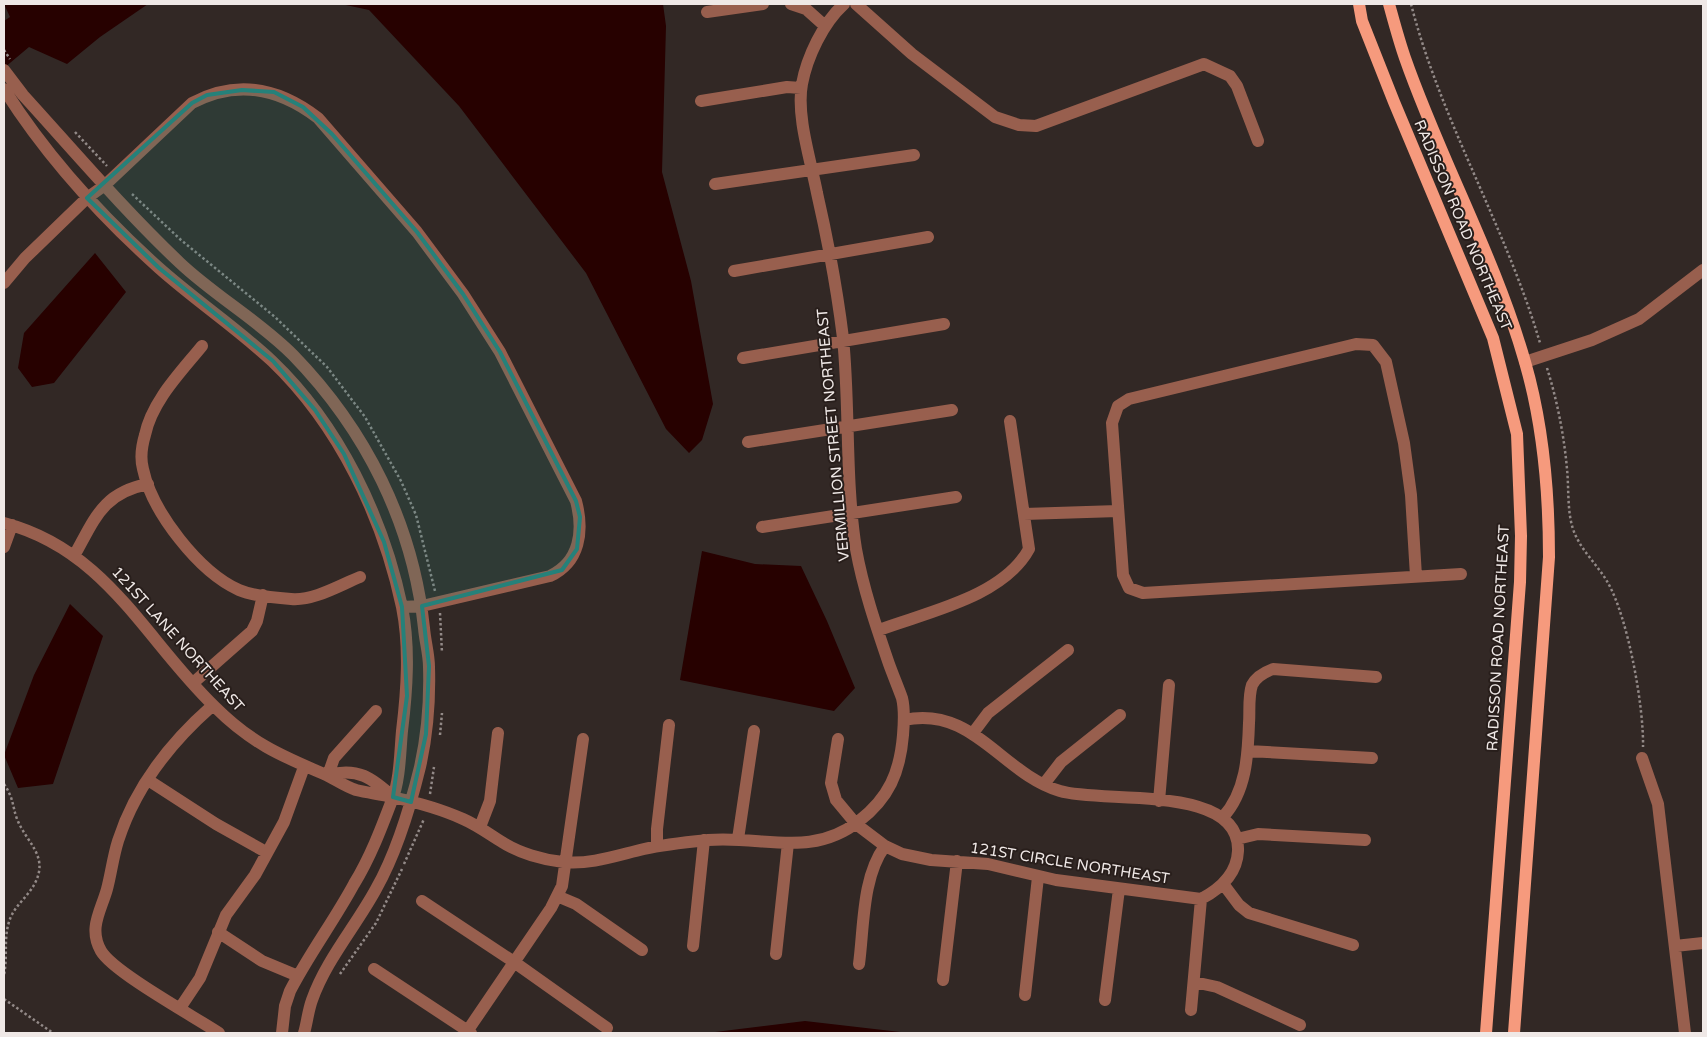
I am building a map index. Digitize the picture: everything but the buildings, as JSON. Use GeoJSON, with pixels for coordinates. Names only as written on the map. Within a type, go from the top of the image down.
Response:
{"type":"FeatureCollection","features":[{"type":"Feature","properties":{"kind":"main road","name":"RADISSON ROAD NORTHEAST"},"geometry":{"type":"LineString","coordinates":[[1359,4],[1362,21],[1394,102],[1493,338],[1517,434],[1521,536],[1520,582],[1486,1033]]}},
{"type":"Feature","properties":{"kind":"main road","name":"RADISSON ROAD NORTHEAST"},"geometry":{"type":"LineString","coordinates":[[1389,4],[1405,58],[1509,312],[1525,362],[1536,407],[1543,455],[1549,527],[1549,557],[1514,1033]]}},
{"type":"Feature","properties":{"kind":"street"},"geometry":{"type":"LineString","coordinates":[[707,12],[763,4]]}},
{"type":"Feature","properties":{"kind":"street"},"geometry":{"type":"LineString","coordinates":[[791,4],[806,9],[825,26]]}},
{"type":"Feature","properties":{"kind":"street","name":"VERMILLION STREET NORTHEAST"},"geometry":{"type":"LineString","coordinates":[[393,797],[452,814],[480,827],[506,845],[540,857],[566,862],[623,855],[657,846],[704,840],[738,839],[809,844],[830,838],[856,824],[885,795],[897,774],[902,757],[904,720],[902,700],[863,582],[855,538],[843,342],[831,255],[803,128],[801,88],[816,42],[825,26],[844,4]]}},
{"type":"Feature","properties":{"kind":"street"},"geometry":{"type":"LineString","coordinates":[[856,4],[912,54],[995,117],[1018,125],[1036,126],[1204,64],[1230,76],[1237,86],[1258,140]]}},
{"type":"Feature","properties":{"kind":"street"},"geometry":{"type":"LineString","coordinates":[[6,67],[23,94],[105,185],[182,265],[292,354],[344,416],[364,447],[399,518],[422,606],[429,666],[426,726],[420,765],[411,802],[378,886],[327,967],[311,1001],[304,1033]]}},
{"type":"Feature","properties":{"kind":"street"},"geometry":{"type":"LineString","coordinates":[[701,102],[786,86],[801,88]]}},
{"type":"Feature","properties":{"kind":"street"},"geometry":{"type":"LineString","coordinates":[[4,89],[38,139],[87,198],[159,268],[273,361],[315,410],[344,454],[371,509],[384,542],[402,607],[405,632],[407,696],[393,797],[370,855],[298,976],[285,1006],[282,1033]]}},
{"type":"Feature","properties":{"kind":"street"},"geometry":{"type":"LineString","coordinates":[[4,282],[25,258],[87,198],[105,185],[192,104],[208,95],[242,90],[274,92],[303,107],[318,118],[350,157],[392,202],[438,258],[500,352],[576,501],[580,517],[577,549],[571,562],[562,570],[534,580],[422,606],[402,607]]}},
{"type":"Feature","properties":{"kind":"street"},"geometry":{"type":"LineString","coordinates":[[715,184],[914,155]]}},
{"type":"Feature","properties":{"kind":"street"},"geometry":{"type":"LineString","coordinates":[[734,271],[928,237]]}},
{"type":"Feature","properties":{"kind":"street"},"geometry":{"type":"LineString","coordinates":[[1525,362],[1592,340],[1639,319],[1703,270]]}},
{"type":"Feature","properties":{"kind":"street"},"geometry":{"type":"LineString","coordinates":[[743,358],[944,324]]}},
{"type":"Feature","properties":{"kind":"street"},"geometry":{"type":"LineString","coordinates":[[1416,576],[1411,495],[1404,443],[1386,362],[1372,345],[1356,344],[1129,399],[1118,406],[1112,423],[1123,575],[1128,588],[1143,592],[1461,574]]}},
{"type":"Feature","properties":{"kind":"street"},"geometry":{"type":"LineString","coordinates":[[202,346],[157,404],[150,417],[142,450],[142,468],[162,514],[212,574],[241,591],[293,599],[322,592],[360,577]]}},
{"type":"Feature","properties":{"kind":"street"},"geometry":{"type":"LineString","coordinates":[[748,442],[952,410]]}},
{"type":"Feature","properties":{"kind":"street"},"geometry":{"type":"LineString","coordinates":[[879,630],[929,613],[986,588],[1021,564],[1029,549],[1010,421]]}},
{"type":"Feature","properties":{"kind":"street"},"geometry":{"type":"LineString","coordinates":[[74,556],[108,501],[118,493],[148,484]]}},
{"type":"Feature","properties":{"kind":"street"},"geometry":{"type":"LineString","coordinates":[[762,527],[956,497]]}},
{"type":"Feature","properties":{"kind":"street"},"geometry":{"type":"LineString","coordinates":[[1024,514],[1118,510]]}},
{"type":"Feature","properties":{"kind":"street"},"geometry":{"type":"LineString","coordinates":[[4,547],[8,524]]}},
{"type":"Feature","properties":{"kind":"street","name":"121ST LANE NORTHEAST"},"geometry":{"type":"LineString","coordinates":[[8,524],[37,534],[74,556],[120,598],[212,706],[256,743],[304,767],[328,776],[343,771],[372,778],[393,797]]}},
{"type":"Feature","properties":{"kind":"street"},"geometry":{"type":"LineString","coordinates":[[193,683],[252,631],[258,621],[263,595]]}},
{"type":"Feature","properties":{"kind":"street"},"geometry":{"type":"LineString","coordinates":[[973,733],[988,713],[1068,650]]}},
{"type":"Feature","properties":{"kind":"street"},"geometry":{"type":"LineString","coordinates":[[1223,817],[1237,799],[1242,788],[1248,750],[1250,693],[1256,680],[1264,673],[1273,669],[1376,677]]}},
{"type":"Feature","properties":{"kind":"street"},"geometry":{"type":"LineString","coordinates":[[1159,801],[1169,685]]}},
{"type":"Feature","properties":{"kind":"street"},"geometry":{"type":"LineString","coordinates":[[212,706],[187,728],[148,780],[125,823],[103,902],[96,915],[96,940],[108,960],[219,1033]]}},
{"type":"Feature","properties":{"kind":"street"},"geometry":{"type":"LineString","coordinates":[[328,776],[334,758],[376,711]]}},
{"type":"Feature","properties":{"kind":"street"},"geometry":{"type":"LineString","coordinates":[[1044,784],[1061,762],[1120,715]]}},
{"type":"Feature","properties":{"kind":"street"},"geometry":{"type":"LineString","coordinates":[[904,720],[940,718],[973,733],[1015,767],[1061,792],[1203,807],[1223,817],[1237,839],[1237,862],[1224,884],[1201,899],[1191,1010]]}},
{"type":"Feature","properties":{"kind":"street"},"geometry":{"type":"LineString","coordinates":[[657,846],[657,830],[669,725]]}},
{"type":"Feature","properties":{"kind":"street"},"geometry":{"type":"LineString","coordinates":[[738,839],[754,731]]}},
{"type":"Feature","properties":{"kind":"street"},"geometry":{"type":"LineString","coordinates":[[480,827],[490,801],[498,733]]}},
{"type":"Feature","properties":{"kind":"street"},"geometry":{"type":"LineString","coordinates":[[374,969],[468,1032],[562,886],[583,739]]}},
{"type":"Feature","properties":{"kind":"street","name":"121ST CIRCLE NORTHEAST"},"geometry":{"type":"LineString","coordinates":[[838,740],[832,783],[841,808],[856,824],[885,846],[919,858],[988,864],[1038,877],[1201,899]]}},
{"type":"Feature","properties":{"kind":"street"},"geometry":{"type":"LineString","coordinates":[[1248,750],[1372,758]]}},
{"type":"Feature","properties":{"kind":"street"},"geometry":{"type":"LineString","coordinates":[[1642,758],[1658,804],[1685,1033]]}},
{"type":"Feature","properties":{"kind":"street"},"geometry":{"type":"LineString","coordinates":[[180,1008],[200,978],[226,915],[255,875],[284,822],[304,767]]}},
{"type":"Feature","properties":{"kind":"street"},"geometry":{"type":"LineString","coordinates":[[148,780],[216,824],[266,852]]}},
{"type":"Feature","properties":{"kind":"street"},"geometry":{"type":"LineString","coordinates":[[1237,839],[1258,834],[1365,840]]}},
{"type":"Feature","properties":{"kind":"street"},"geometry":{"type":"LineString","coordinates":[[693,946],[704,840]]}},
{"type":"Feature","properties":{"kind":"street"},"geometry":{"type":"LineString","coordinates":[[776,954],[788,843]]}},
{"type":"Feature","properties":{"kind":"street"},"geometry":{"type":"LineString","coordinates":[[859,964],[869,881],[878,855],[885,846]]}},
{"type":"Feature","properties":{"kind":"street"},"geometry":{"type":"LineString","coordinates":[[943,980],[957,861]]}},
{"type":"Feature","properties":{"kind":"street"},"geometry":{"type":"LineString","coordinates":[[1025,995],[1038,877]]}},
{"type":"Feature","properties":{"kind":"street"},"geometry":{"type":"LineString","coordinates":[[1224,884],[1239,905],[1249,913],[1353,944]]}},
{"type":"Feature","properties":{"kind":"street"},"geometry":{"type":"LineString","coordinates":[[1105,1000],[1120,889]]}},
{"type":"Feature","properties":{"kind":"street"},"geometry":{"type":"LineString","coordinates":[[557,896],[576,904],[642,950]]}},
{"type":"Feature","properties":{"kind":"street"},"geometry":{"type":"LineString","coordinates":[[422,901],[514,962],[607,1028]]}},
{"type":"Feature","properties":{"kind":"street"},"geometry":{"type":"LineString","coordinates":[[218,932],[262,961],[298,976]]}},
{"type":"Feature","properties":{"kind":"street"},"geometry":{"type":"LineString","coordinates":[[1675,946],[1703,943]]}},
{"type":"Feature","properties":{"kind":"street"},"geometry":{"type":"LineString","coordinates":[[1194,982],[1217,987],[1300,1025]]}},
{"type":"Feature","properties":{"kind":"path"},"geometry":{"type":"LineString","coordinates":[[4,50],[6,67]]}},
{"type":"Feature","properties":{"kind":"path"},"geometry":{"type":"LineString","coordinates":[[73,130],[115,176]]}},
{"type":"Feature","properties":{"kind":"path"},"geometry":{"type":"LineString","coordinates":[[131,193],[181,240],[275,317],[328,367],[365,417],[401,481],[416,515],[437,602],[442,658]]}},
{"type":"Feature","properties":{"kind":"path"},"geometry":{"type":"LineString","coordinates":[[439,743],[442,705]]}},
{"type":"Feature","properties":{"kind":"path"},"geometry":{"type":"LineString","coordinates":[[339,975],[376,923],[397,880],[428,808],[435,762]]}},
{"type":"Feature","properties":{"kind":"path"},"geometry":{"type":"LineString","coordinates":[[4,784],[14,802],[17,820],[38,854],[41,869],[35,883],[11,916],[6,932],[7,956],[4,975]]}},
{"type":"Feature","properties":{"kind":"path"},"geometry":{"type":"LineString","coordinates":[[4,1000],[17,1006],[53,1033]]}},
{"type":"Feature","properties":{"kind":"highlighted area"},"geometry":{"type":"Polygon","coordinates":[[[242,90],[274,92],[303,107],[332,134],[417,232],[463,294],[500,352],[576,501],[580,517],[577,549],[562,570],[422,606],[429,666],[426,734],[411,802],[393,797],[407,696],[402,607],[384,542],[344,454],[315,410],[273,361],[159,268],[87,198],[192,103],[207,95],[242,90]]]}},
{"type":"Feature","properties":{"kind":"shaded area"},"geometry":{"type":"Polygon","coordinates":[[[4,4],[148,4],[100,37],[67,64],[29,47],[4,68],[4,21],[10,17],[4,4]]]}},
{"type":"Feature","properties":{"kind":"shaded area"},"geometry":{"type":"Polygon","coordinates":[[[341,4],[663,4],[666,26],[662,172],[691,281],[713,404],[702,440],[689,453],[666,429],[586,273],[459,106],[369,10],[341,4]]]}},
{"type":"Feature","properties":{"kind":"shaded area"},"geometry":{"type":"Polygon","coordinates":[[[95,253],[126,292],[54,383],[32,387],[18,368],[24,333],[95,253]]]}},
{"type":"Feature","properties":{"kind":"shaded area"},"geometry":{"type":"Polygon","coordinates":[[[702,551],[755,564],[801,566],[827,621],[855,688],[834,711],[680,680],[702,551]]]}},
{"type":"Feature","properties":{"kind":"shaded area"},"geometry":{"type":"Polygon","coordinates":[[[70,604],[103,636],[53,784],[18,788],[4,755],[34,675],[70,604]]]}},
{"type":"Feature","properties":{"kind":"shaded area"},"geometry":{"type":"Polygon","coordinates":[[[805,1021],[909,1033],[707,1033],[805,1021]]]}}]}
